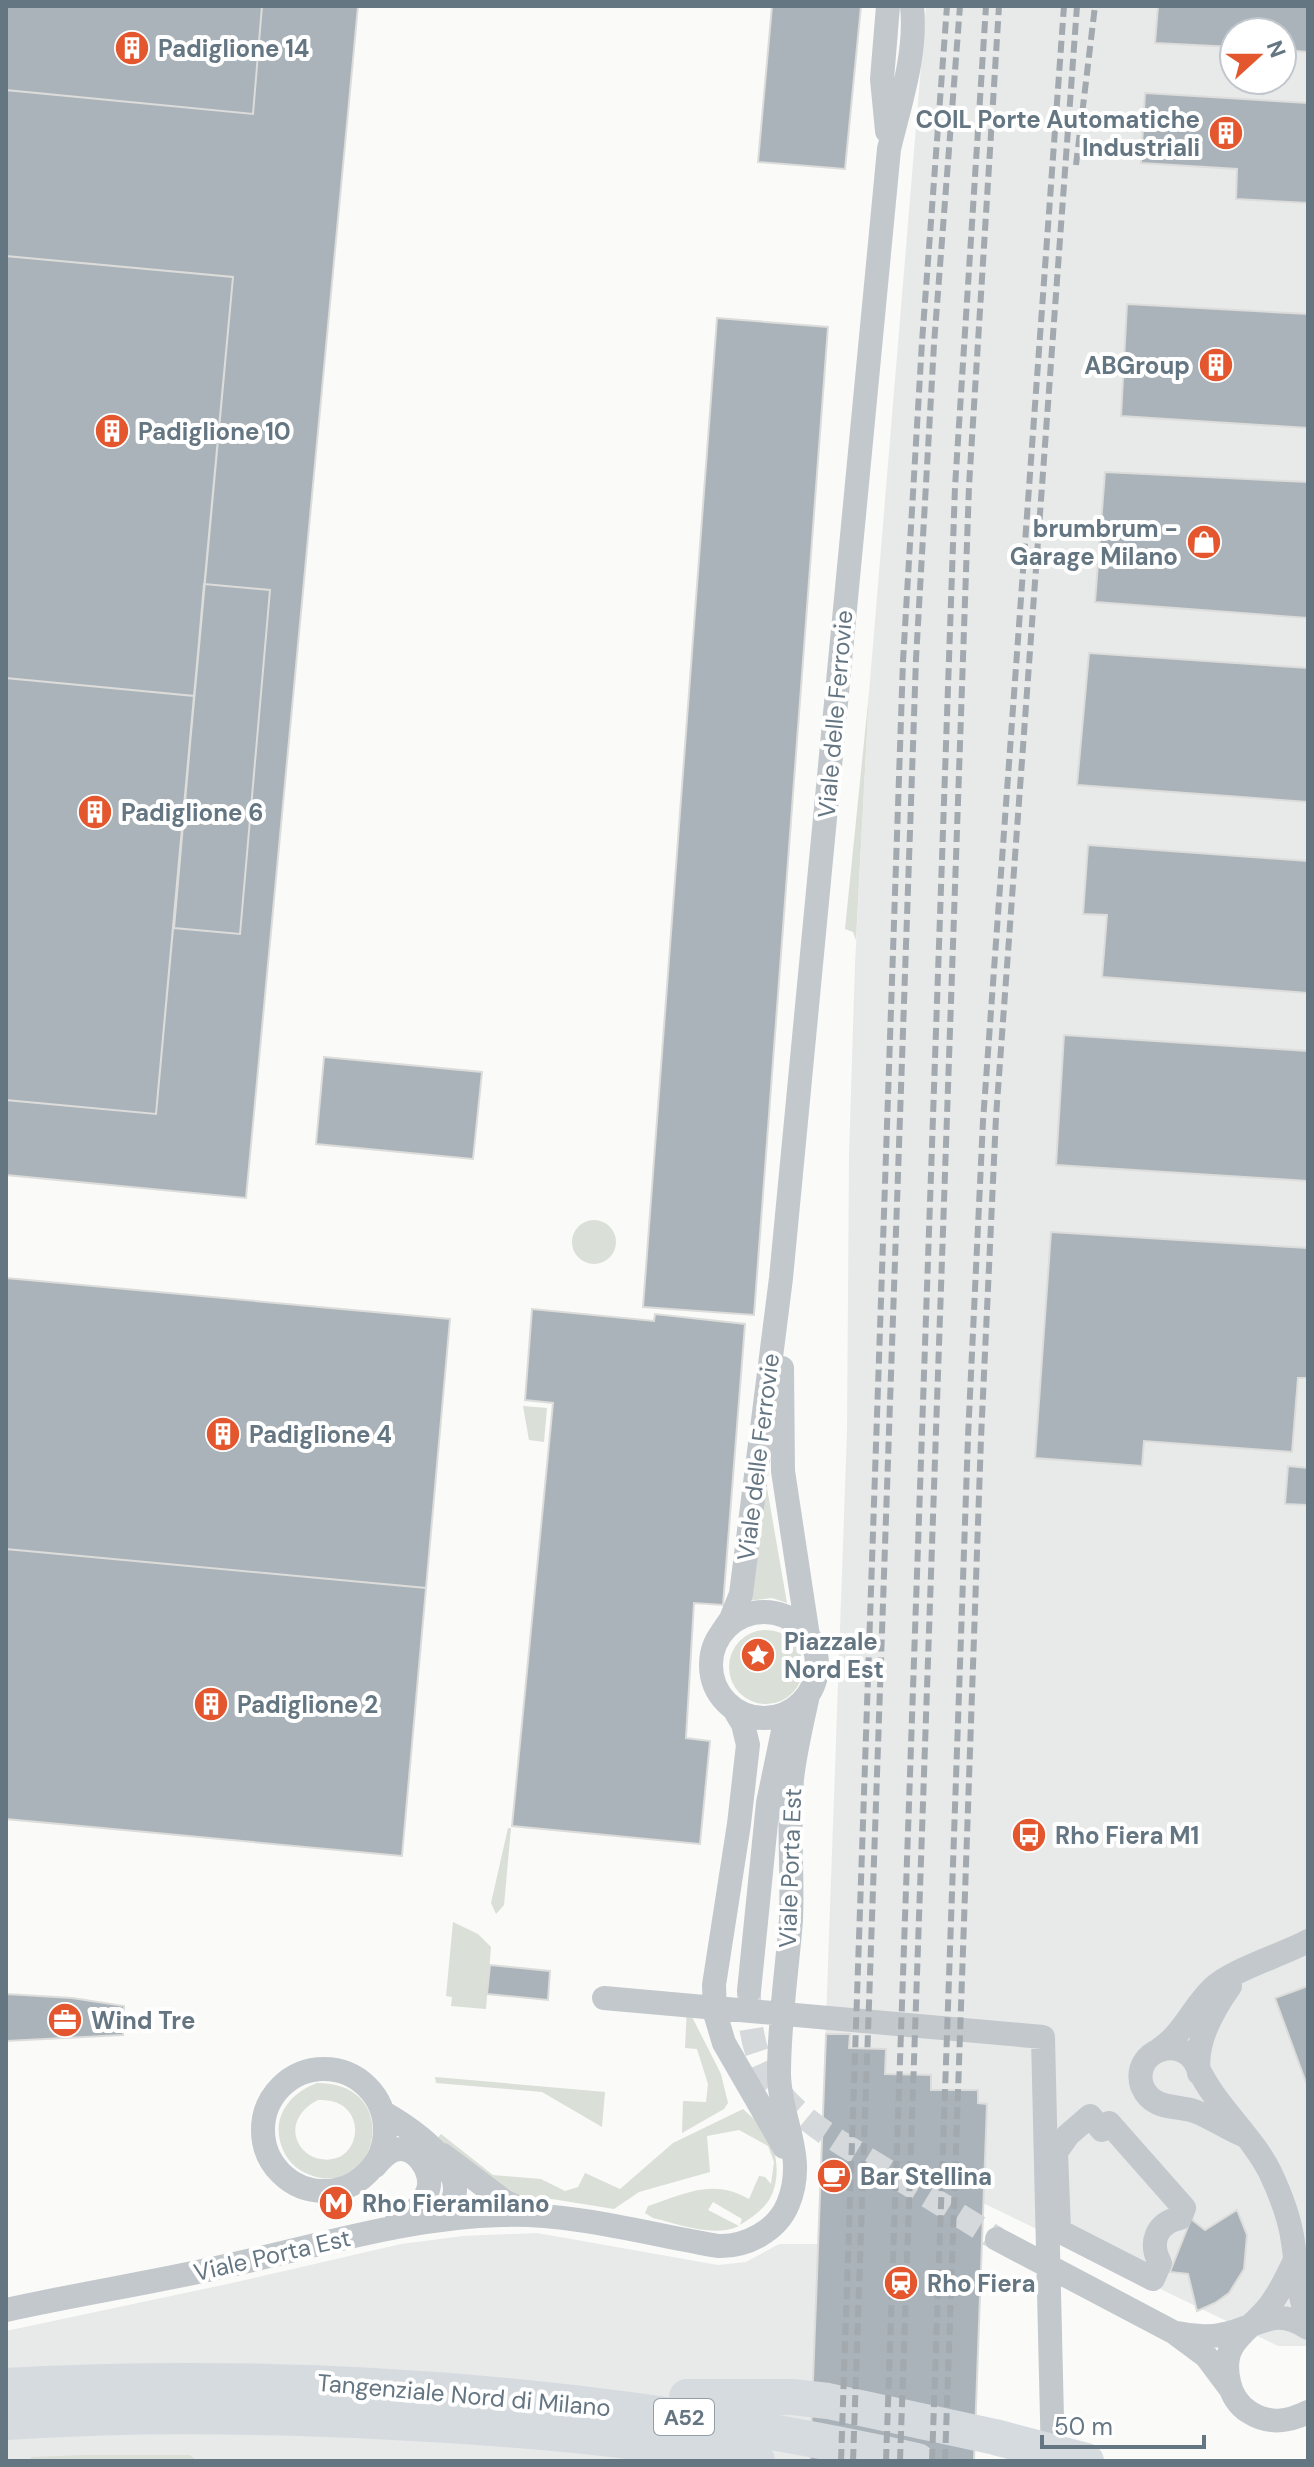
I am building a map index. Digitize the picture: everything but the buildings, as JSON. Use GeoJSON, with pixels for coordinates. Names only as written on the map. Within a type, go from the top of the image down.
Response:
{"type":"FeatureCollection","features":[{"type":"Feature","properties":{"kind":"highway","name":"Tangenziale Nord di Milano"},"geometry":{"type":"LineString","coordinates":[[6,2386],[258,2380],[449,2389],[659,2413],[917,2461]]}},
{"type":"Feature","properties":{"kind":"highway"},"geometry":{"type":"LineString","coordinates":[[449,2389],[571,2383],[709,2399],[792,2397],[828,2401],[995,2437],[1086,2461]]}},
{"type":"Feature","properties":{"kind":"highway","name":"Tangenziale Nord di Milano"},"geometry":{"type":"LineString","coordinates":[[6,2422],[148,2415],[399,2421],[564,2432],[757,2461]]}},
{"type":"Feature","properties":{"kind":"highway"},"geometry":{"type":"LineString","coordinates":[[399,2421],[508,2445],[638,2461]]}},
{"type":"Feature","properties":{"kind":"street","name":"Viale delle Ferrovie"},"geometry":{"type":"LineString","coordinates":[[888,6],[882,79],[889,149]]}},
{"type":"Feature","properties":{"kind":"street","name":"Viale delle Ferrovie"},"geometry":{"type":"LineString","coordinates":[[722,1632],[741,1594],[781,1278],[889,149],[910,61],[912,6]]}},
{"type":"Feature","properties":{"kind":"street","name":"Viale delle Ferrovie"},"geometry":{"type":"LineString","coordinates":[[781,1278],[783,1471],[808,1636]]}},
{"type":"Feature","properties":{"kind":"street"},"geometry":{"type":"LineString","coordinates":[[749,1991],[768,1803],[783,1731],[815,1681],[817,1666],[815,1650],[808,1636],[788,1618],[761,1612],[735,1620],[722,1632],[714,1647],[711,1664],[721,1697],[762,1731],[768,1803]]}},
{"type":"Feature","properties":{"kind":"street"},"geometry":{"type":"LineString","coordinates":[[742,1713],[779,1716],[803,1701]]}},
{"type":"Feature","properties":{"kind":"street","name":"Viale Porta Est"},"geometry":{"type":"LineString","coordinates":[[6,2310],[198,2273],[431,2221],[502,2215],[542,2216],[729,2247],[750,2240],[772,2226],[787,2206],[793,2183],[795,2149],[781,2099],[779,2069],[791,1921],[792,1783],[803,1701]]}},
{"type":"Feature","properties":{"kind":"street","name":"Viale Porta Est"},"geometry":{"type":"LineString","coordinates":[[742,1713],[748,1745],[714,1985],[715,2013],[724,2043],[783,2144],[793,2183]]}},
{"type":"Feature","properties":{"kind":"street"},"geometry":{"type":"LineString","coordinates":[[1243,2135],[1198,2113],[1167,2106],[1149,2097],[1141,2082],[1141,2072],[1145,2061],[1182,2030],[1213,1988],[1308,1941]]}},
{"type":"Feature","properties":{"kind":"street"},"geometry":{"type":"LineString","coordinates":[[1167,2106],[1180,2104],[1191,2097],[1198,2085],[1199,2053],[1208,2024],[1224,1995],[1242,1972]]}},
{"type":"Feature","properties":{"kind":"street"},"geometry":{"type":"LineString","coordinates":[[604,1998],[1043,2037],[1053,2461]]}},
{"type":"Feature","properties":{"kind":"street"},"geometry":{"type":"LineString","coordinates":[[1160,2049],[1173,2047],[1193,2058],[1264,2162],[1277,2189],[1293,2240],[1294,2262],[1308,2320]]}},
{"type":"Feature","properties":{"kind":"street"},"geometry":{"type":"LineString","coordinates":[[373,2168],[386,2138],[384,2113],[370,2088],[357,2078],[340,2070],[322,2068],[303,2072],[286,2081],[272,2097],[264,2116],[263,2138],[273,2165],[300,2187],[320,2192],[340,2190],[358,2182],[373,2168],[385,2156],[397,2149],[417,2156],[428,2173],[426,2196],[408,2217],[391,2228]]}},
{"type":"Feature","properties":{"kind":"street"},"geometry":{"type":"LineString","coordinates":[[384,2113],[515,2208],[542,2216]]}},
{"type":"Feature","properties":{"kind":"street"},"geometry":{"type":"LineString","coordinates":[[1090,2116],[1102,2130],[1109,2123],[1184,2208],[1180,2218],[1165,2223],[1158,2231],[1154,2248],[1160,2263],[1153,2279],[1059,2231],[1056,2152],[1068,2135],[1090,2116]]}},
{"type":"Feature","properties":{"kind":"street"},"geometry":{"type":"LineString","coordinates":[[431,2221],[446,2210],[454,2190],[452,2174],[438,2152]]}},
{"type":"Feature","properties":{"kind":"street"},"geometry":{"type":"LineString","coordinates":[[997,2239],[1175,2333],[1206,2356],[1246,2410],[1261,2419],[1278,2421],[1307,2412]]}},
{"type":"Feature","properties":{"kind":"street"},"geometry":{"type":"LineString","coordinates":[[1230,2388],[1226,2367],[1228,2353],[1235,2340],[1277,2295],[1294,2262]]}},
{"type":"Feature","properties":{"kind":"street"},"geometry":{"type":"LineString","coordinates":[[1175,2333],[1208,2337],[1227,2334],[1277,2317],[1292,2319],[1308,2328]]}},
{"type":"Feature","properties":{"kind":"shaded area"},"geometry":{"type":"Polygon","coordinates":[[[926,6],[1308,6],[1308,2346],[1278,2346],[983,2203],[974,2461],[6,2461],[6,2331],[401,2244],[463,2236],[537,2233],[718,2265],[746,2262],[779,2244],[818,2244],[847,1432],[849,1155],[869,693],[926,6]]]}},
{"type":"Feature","properties":{"kind":"shaded area"},"geometry":{"type":"Polygon","coordinates":[[[869,693],[856,940],[853,932],[845,929],[869,693]]]}},
{"type":"Feature","properties":{"kind":"shaded area"},"geometry":{"type":"Polygon","coordinates":[[[594,1220],[610,1226],[616,1242],[610,1258],[594,1264],[578,1258],[572,1242],[578,1226],[594,1220]]]}},
{"type":"Feature","properties":{"kind":"shaded area"},"geometry":{"type":"Polygon","coordinates":[[[523,1406],[547,1408],[544,1442],[529,1440],[523,1406]]]}},
{"type":"Feature","properties":{"kind":"shaded area"},"geometry":{"type":"Polygon","coordinates":[[[763,1465],[787,1603],[772,1598],[747,1601],[763,1465]]]}},
{"type":"Feature","properties":{"kind":"shaded area"},"geometry":{"type":"Polygon","coordinates":[[[766,1630],[780,1633],[792,1641],[800,1653],[803,1667],[800,1681],[792,1693],[780,1701],[766,1704],[752,1701],[740,1693],[732,1681],[729,1667],[732,1653],[740,1641],[752,1633],[766,1630]]]}},
{"type":"Feature","properties":{"kind":"shaded area"},"geometry":{"type":"Polygon","coordinates":[[[508,1828],[511,1828],[504,1905],[496,1914],[491,1903],[508,1828]]]}},
{"type":"Feature","properties":{"kind":"shaded area"},"geometry":{"type":"Polygon","coordinates":[[[453,1922],[478,1934],[491,1947],[486,2009],[451,2006],[452,1997],[446,1996],[453,1922]]]}},
{"type":"Feature","properties":{"kind":"shaded area"},"geometry":{"type":"Polygon","coordinates":[[[687,2007],[721,2074],[728,2103],[724,2109],[682,2133],[683,2101],[706,2102],[708,2084],[697,2049],[685,2048],[687,2007]]]}},
{"type":"Feature","properties":{"kind":"shaded area"},"geometry":{"type":"Polygon","coordinates":[[[435,2077],[605,2092],[602,2127],[542,2092],[436,2083],[435,2077]]]}},
{"type":"Feature","properties":{"kind":"shaded area"},"geometry":{"type":"Polygon","coordinates":[[[317,2083],[344,2088],[362,2100],[371,2118],[372,2137],[366,2156],[353,2170],[335,2178],[313,2176],[297,2168],[290,2162],[280,2142],[283,2111],[306,2088],[317,2083]],[[318,2100],[306,2108],[298,2119],[295,2132],[300,2146],[315,2158],[335,2159],[346,2153],[352,2143],[355,2131],[353,2119],[347,2109],[335,2102],[318,2100]]]}},
{"type":"Feature","properties":{"kind":"shaded area"},"geometry":{"type":"Polygon","coordinates":[[[743,2109],[770,2139],[776,2166],[775,2184],[766,2204],[740,2225],[742,2219],[713,2202],[708,2210],[739,2226],[718,2231],[685,2226],[645,2213],[648,2206],[698,2190],[723,2190],[749,2199],[759,2176],[765,2177],[771,2184],[774,2162],[768,2146],[739,2130],[707,2136],[710,2172],[639,2192],[614,2209],[517,2197],[437,2139],[441,2134],[493,2175],[541,2179],[565,2191],[578,2187],[585,2173],[620,2189],[673,2143],[743,2109]]]}},
{"type":"Feature","properties":{"kind":"shaded area"},"geometry":{"type":"Polygon","coordinates":[[[190,2455],[197,2461],[28,2461],[32,2457],[190,2455]]]}},
{"type":"Feature","properties":{"kind":"tunnel"},"geometry":{"type":"LineString","coordinates":[[749,1993],[757,2052],[765,2071],[789,2103],[836,2140],[997,2239]]}},
{"type":"Feature","properties":{"kind":"railway"},"geometry":{"type":"LineString","coordinates":[[841,2461],[903,661],[922,342],[947,6]]}},
{"type":"Feature","properties":{"kind":"railway"},"geometry":{"type":"LineString","coordinates":[[853,2461],[916,659],[934,344],[960,6]]}},
{"type":"Feature","properties":{"kind":"railway"},"geometry":{"type":"LineString","coordinates":[[886,2461],[955,487],[986,6]]}},
{"type":"Feature","properties":{"kind":"railway"},"geometry":{"type":"LineString","coordinates":[[900,2461],[969,486],[999,6]]}},
{"type":"Feature","properties":{"kind":"railway"},"geometry":{"type":"LineString","coordinates":[[932,2461],[968,1437],[983,1121],[1064,6]]}},
{"type":"Feature","properties":{"kind":"railway"},"geometry":{"type":"LineString","coordinates":[[945,2461],[981,1438],[996,1117],[1077,6]]}},
{"type":"Feature","properties":{"kind":"railway"},"geometry":{"type":"LineString","coordinates":[[1076,165],[1095,6]]}},
{"type":"Feature","properties":{"kind":"place","name":"Padiglione 14"},"geometry":{"type":"Point","coordinates":[132,48]}},
{"type":"Feature","properties":{"kind":"place","name":"COIL Porte Automatiche Industriali"},"geometry":{"type":"Point","coordinates":[1226,133]}},
{"type":"Feature","properties":{"kind":"place","name":"ABGroup"},"geometry":{"type":"Point","coordinates":[1216,365]}},
{"type":"Feature","properties":{"kind":"place","name":"Padiglione 10"},"geometry":{"type":"Point","coordinates":[112,431]}},
{"type":"Feature","properties":{"kind":"place","name":"brumbrum - Garage Milano"},"geometry":{"type":"Point","coordinates":[1204,542]}},
{"type":"Feature","properties":{"kind":"place","name":"Padiglione 6"},"geometry":{"type":"Point","coordinates":[95,812]}},
{"type":"Feature","properties":{"kind":"place","name":"Padiglione 4"},"geometry":{"type":"Point","coordinates":[223,1434]}},
{"type":"Feature","properties":{"kind":"place","name":"Piazzale Nord Est"},"geometry":{"type":"Point","coordinates":[758,1655]}},
{"type":"Feature","properties":{"kind":"place","name":"Padiglione 2"},"geometry":{"type":"Point","coordinates":[211,1704]}},
{"type":"Feature","properties":{"kind":"place","name":"Rho Fiera M1"},"geometry":{"type":"Point","coordinates":[1029,1835]}},
{"type":"Feature","properties":{"kind":"place","name":"Wind Tre"},"geometry":{"type":"Point","coordinates":[65,2020]}},
{"type":"Feature","properties":{"kind":"place","name":"Bar Stellina"},"geometry":{"type":"Point","coordinates":[834,2176]}},
{"type":"Feature","properties":{"kind":"place","name":"Rho Fieramilano"},"geometry":{"type":"Point","coordinates":[336,2203]}},
{"type":"Feature","properties":{"kind":"place","name":"Rho Fiera"},"geometry":{"type":"Point","coordinates":[901,2283]}}]}
